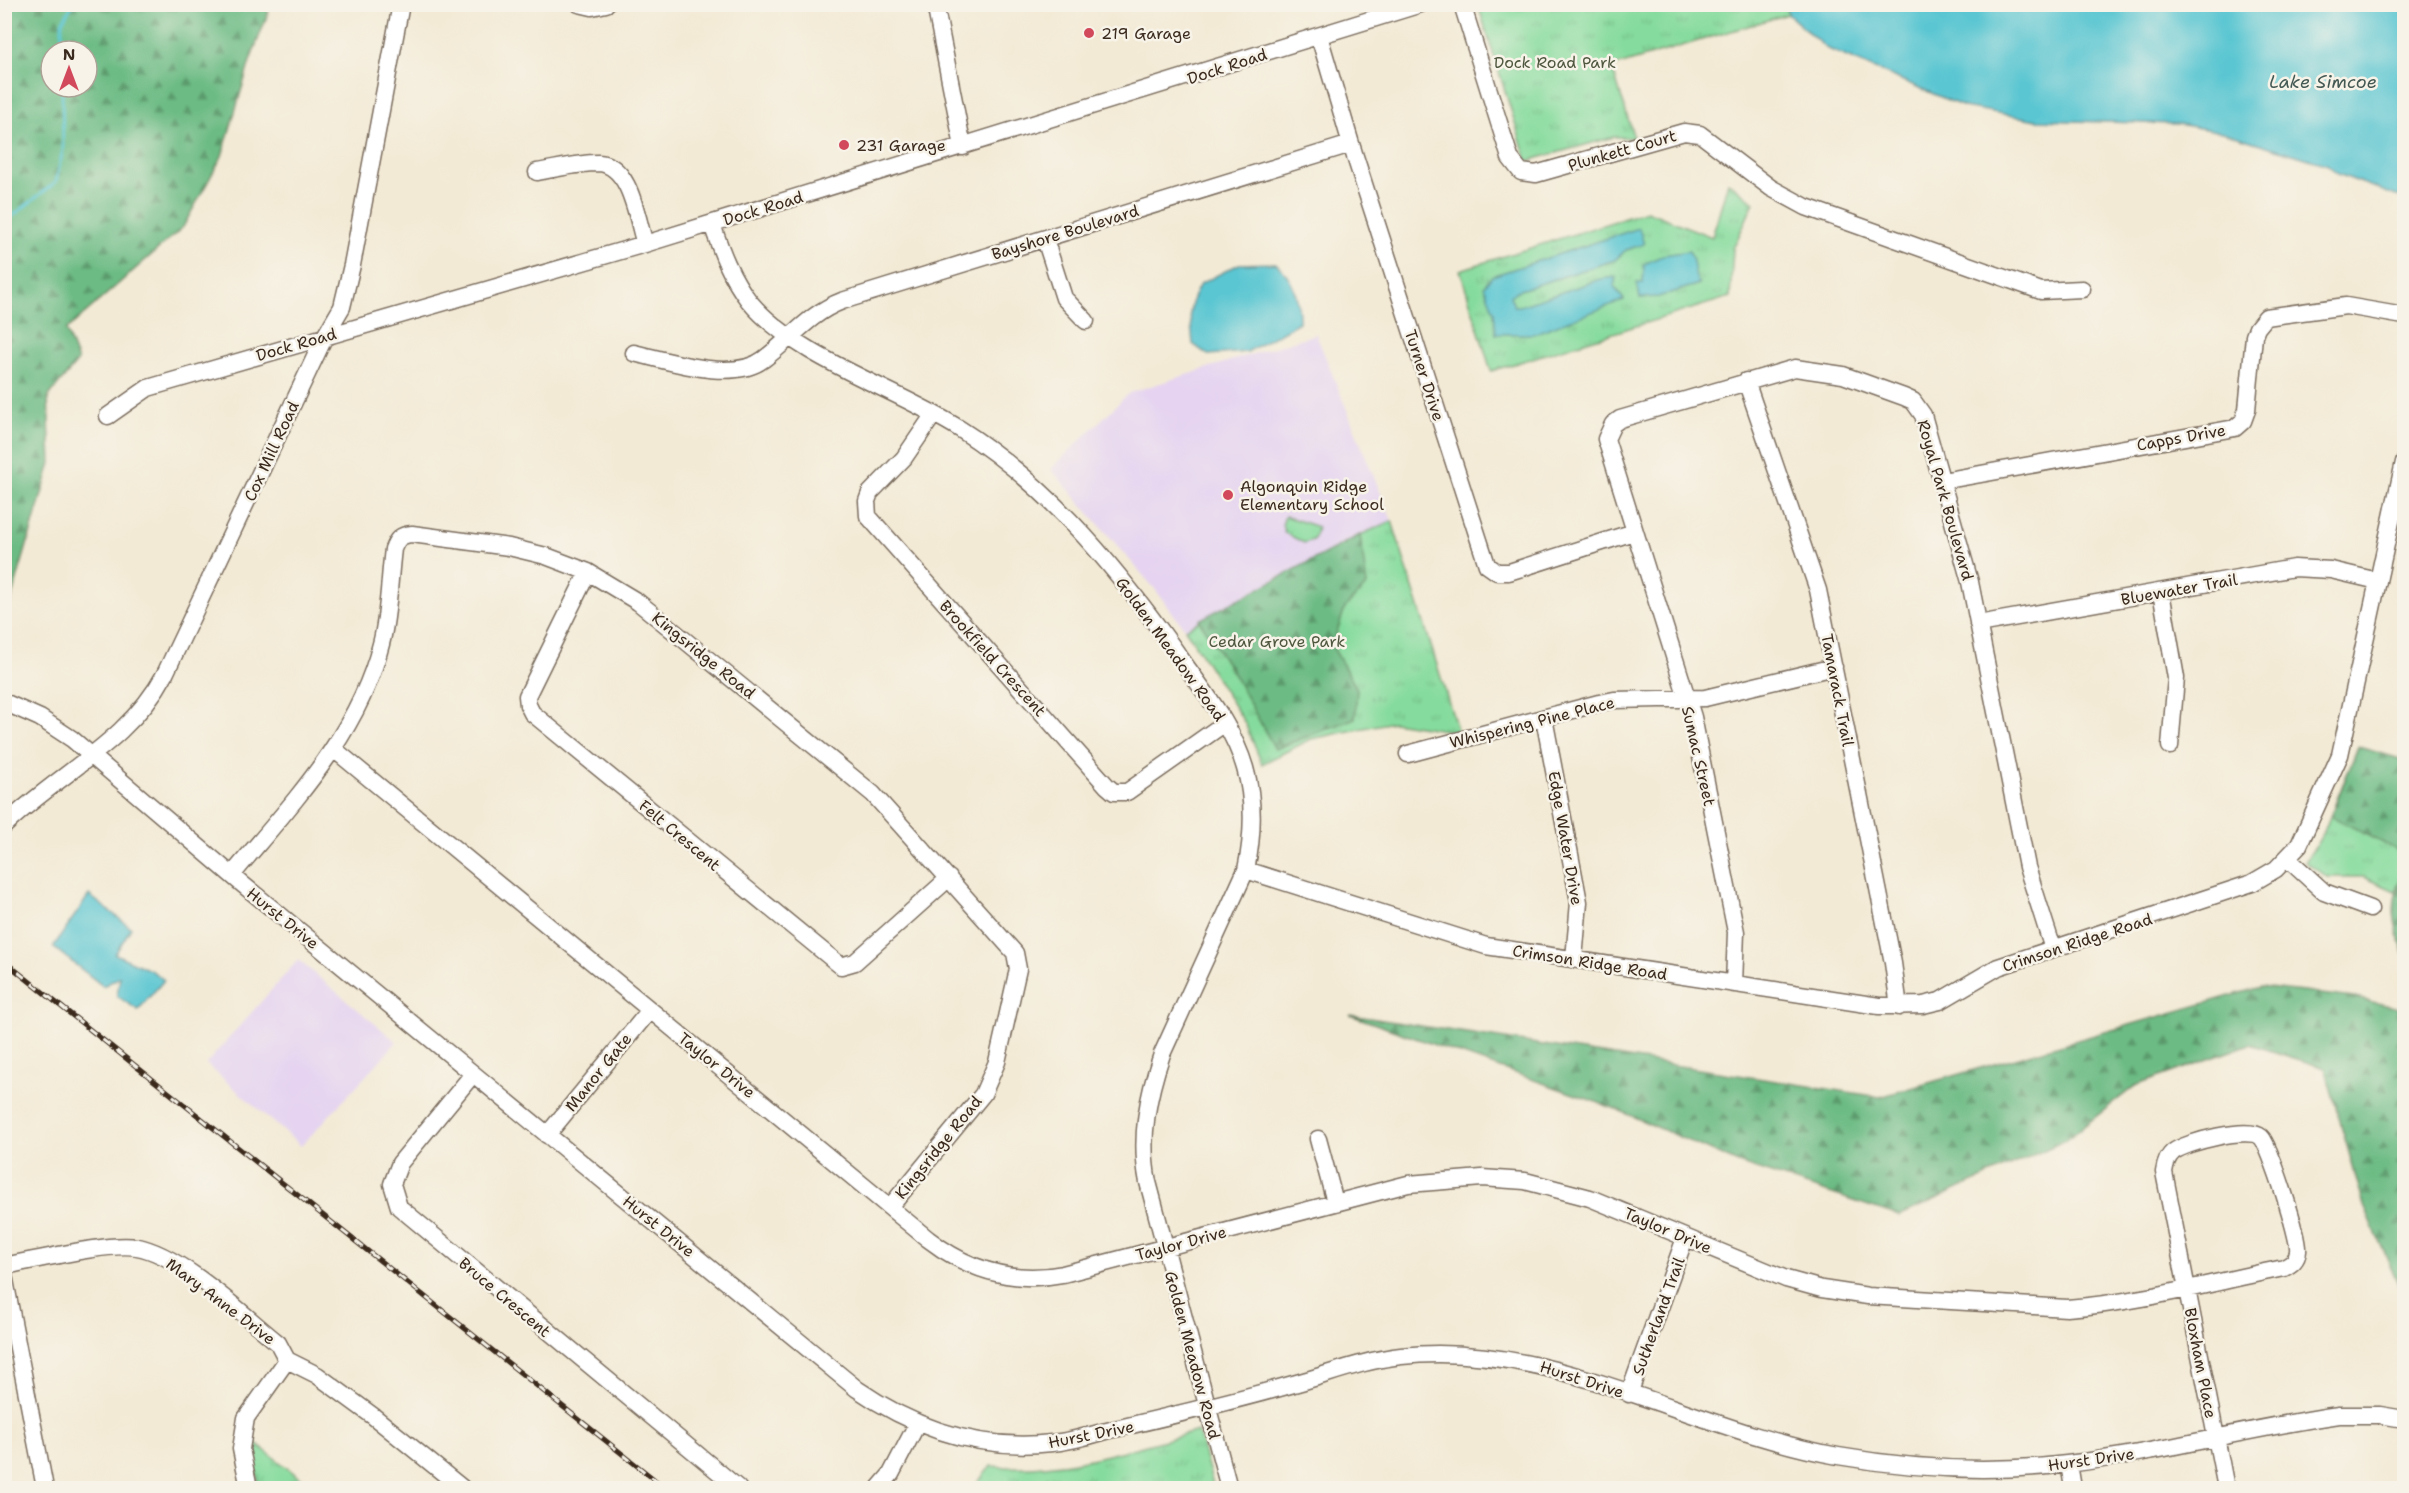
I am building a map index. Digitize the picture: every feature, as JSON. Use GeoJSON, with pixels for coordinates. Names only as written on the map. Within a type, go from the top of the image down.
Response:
{"type":"FeatureCollection","features":[{"type":"Feature","properties":{"kind":"street","name":"Cox Mill Road"},"geometry":{"type":"LineString","coordinates":[[4,826],[23,808],[111,742],[159,684],[325,336],[342,307],[401,4]]}},
{"type":"Feature","properties":{"kind":"street"},"geometry":{"type":"LineString","coordinates":[[579,4],[592,7],[606,4]]}},
{"type":"Feature","properties":{"kind":"street"},"geometry":{"type":"LineString","coordinates":[[935,4],[963,147]]}},
{"type":"Feature","properties":{"kind":"street","name":"Dock Road"},"geometry":{"type":"LineString","coordinates":[[108,416],[148,388],[712,224],[1421,4]]}},
{"type":"Feature","properties":{"kind":"street","name":"Plunkett Court"},"geometry":{"type":"LineString","coordinates":[[1462,4],[1510,158],[1521,172],[1536,174],[1684,132],[1693,132],[1700,134],[1771,188],[1806,207],[2041,291],[2082,290]]}},
{"type":"Feature","properties":{"kind":"street","name":"Turner Drive"},"geometry":{"type":"LineString","coordinates":[[1319,36],[1351,144],[1487,565],[1502,573],[1634,532]]}},
{"type":"Feature","properties":{"kind":"street","name":"Bayshore Boulevard"},"geometry":{"type":"LineString","coordinates":[[634,353],[693,366],[740,368],[764,359],[830,305],[1351,144]]}},
{"type":"Feature","properties":{"kind":"street"},"geometry":{"type":"LineString","coordinates":[[537,172],[599,163],[614,169],[625,182],[645,244]]}},
{"type":"Feature","properties":{"kind":"street","name":"Golden Meadow Road"},"geometry":{"type":"LineString","coordinates":[[712,224],[727,263],[742,290],[788,338],[934,414],[1015,467],[1048,496],[1138,599],[1226,723],[1246,769],[1251,798],[1252,832],[1246,870],[1162,1054],[1148,1102],[1145,1129],[1146,1171],[1229,1488]]}},
{"type":"Feature","properties":{"kind":"street"},"geometry":{"type":"LineString","coordinates":[[1045,239],[1064,298],[1086,321]]}},
{"type":"Feature","properties":{"kind":"street","name":"Capps Drive"},"geometry":{"type":"LineString","coordinates":[[1942,481],[2235,428],[2245,416],[2254,336],[2260,321],[2266,317],[2346,306],[2404,316]]}},
{"type":"Feature","properties":{"kind":"street","name":"Royal Park Boulevard"},"geometry":{"type":"LineString","coordinates":[[1634,532],[1607,448],[1606,439],[1613,424],[1746,381],[1795,368],[1843,375],[1913,401],[1923,416],[1970,582],[2027,867],[2053,949]]}},
{"type":"Feature","properties":{"kind":"street","name":"Tamarack Trail"},"geometry":{"type":"LineString","coordinates":[[1746,381],[1814,576],[1893,963],[1899,1007]]}},
{"type":"Feature","properties":{"kind":"street","name":"Brookfield Crescent"},"geometry":{"type":"LineString","coordinates":[[934,414],[904,458],[870,493],[867,501],[868,516],[1107,786],[1114,792],[1127,792],[1226,723]]}},
{"type":"Feature","properties":{"kind":"street","name":"Crimson Ridge Road"},"geometry":{"type":"LineString","coordinates":[[1246,870],[1465,940],[1734,984],[1899,1007],[1940,1001],[1998,967],[2234,891],[2264,877],[2288,859],[2307,831],[2340,755],[2404,462]]}},
{"type":"Feature","properties":{"kind":"street","name":"Sumac Street"},"geometry":{"type":"LineString","coordinates":[[1634,532],[1699,744],[1736,932],[1734,984]]}},
{"type":"Feature","properties":{"kind":"street","name":"Kingsridge Road"},"geometry":{"type":"LineString","coordinates":[[232,875],[335,750],[376,661],[383,633],[393,549],[397,539],[403,535],[526,551],[588,572],[638,602],[873,794],[1015,952],[1018,969],[997,1062],[982,1094],[890,1207]]}},
{"type":"Feature","properties":{"kind":"street","name":"Bluewater Trail"},"geometry":{"type":"LineString","coordinates":[[1978,624],[2294,568],[2331,570],[2379,581]]}},
{"type":"Feature","properties":{"kind":"street","name":"Felt Crescent"},"geometry":{"type":"LineString","coordinates":[[588,572],[527,696],[532,713],[841,966],[848,966],[855,962],[949,878]]}},
{"type":"Feature","properties":{"kind":"street"},"geometry":{"type":"LineString","coordinates":[[2161,592],[2176,678],[2170,746]]}},
{"type":"Feature","properties":{"kind":"street","name":"Whispering Pine Place"},"geometry":{"type":"LineString","coordinates":[[1408,754],[1614,700],[1706,698],[1834,667]]}},
{"type":"Feature","properties":{"kind":"street","name":"Hurst Drive"},"geometry":{"type":"LineString","coordinates":[[4,702],[52,726],[92,756],[232,875],[857,1389],[917,1424],[978,1440],[1041,1444],[1075,1439],[1207,1408],[1381,1359],[1437,1354],[1489,1356],[1534,1363],[1744,1434],[1836,1456],[1932,1467],[2001,1468],[2069,1464],[2339,1415],[2380,1415],[2404,1419]]}},
{"type":"Feature","properties":{"kind":"street","name":"Edge Water Drive"},"geometry":{"type":"LineString","coordinates":[[1544,718],[1579,902],[1574,959]]}},
{"type":"Feature","properties":{"kind":"street","name":"Taylor Drive"},"geometry":{"type":"LineString","coordinates":[[335,750],[890,1207],[956,1258],[971,1266],[1010,1276],[1054,1276],[1421,1181],[1463,1178],[1533,1183],[1590,1198],[1786,1279],[1822,1289],[1868,1296],[2067,1308],[2186,1288]]}},
{"type":"Feature","properties":{"kind":"street"},"geometry":{"type":"LineString","coordinates":[[2288,859],[2324,892],[2370,909]]}},
{"type":"Feature","properties":{"kind":"street","name":"Manor Gate"},"geometry":{"type":"LineString","coordinates":[[547,1135],[650,1010]]}},
{"type":"Feature","properties":{"kind":"street","name":"Bruce Crescent"},"geometry":{"type":"LineString","coordinates":[[473,1074],[396,1170],[392,1184],[399,1207],[738,1488]]}},
{"type":"Feature","properties":{"kind":"street","name":"Bloxham Place"},"geometry":{"type":"LineString","coordinates":[[2186,1288],[2284,1268],[2296,1258],[2298,1240],[2269,1149],[2262,1137],[2254,1132],[2242,1131],[2181,1147],[2172,1153],[2166,1162],[2164,1173],[2186,1288],[2226,1488]]}},
{"type":"Feature","properties":{"kind":"street"},"geometry":{"type":"LineString","coordinates":[[1318,1139],[1335,1202]]}},
{"type":"Feature","properties":{"kind":"street","name":"Sutherland Trail"},"geometry":{"type":"LineString","coordinates":[[1629,1394],[1685,1238]]}},
{"type":"Feature","properties":{"kind":"street","name":"Mary Anne Drive"},"geometry":{"type":"LineString","coordinates":[[4,1266],[107,1248],[137,1247],[174,1261],[278,1343],[287,1360],[317,1375],[462,1488]]}},
{"type":"Feature","properties":{"kind":"street"},"geometry":{"type":"LineString","coordinates":[[4,1275],[45,1488]]}},
{"type":"Feature","properties":{"kind":"street"},"geometry":{"type":"LineString","coordinates":[[249,1488],[241,1449],[246,1418],[287,1360]]}},
{"type":"Feature","properties":{"kind":"street"},"geometry":{"type":"LineString","coordinates":[[879,1488],[891,1474],[917,1424]]}},
{"type":"Feature","properties":{"kind":"street"},"geometry":{"type":"LineString","coordinates":[[2069,1464],[2073,1488]]}},
{"type":"Feature","properties":{"kind":"shaded area","name":"Algonquin Ridge Elementary School"},"geometry":{"type":"Polygon","coordinates":[[[1316,334],[1392,521],[1360,535],[1185,629],[1155,589],[1051,469],[1129,393],[1316,334]]]}},
{"type":"Feature","properties":{"kind":"shaded area"},"geometry":{"type":"Polygon","coordinates":[[[298,960],[397,1042],[301,1146],[206,1064],[298,960]]]}},
{"type":"Feature","properties":{"kind":"green space"},"geometry":{"type":"Polygon","coordinates":[[[5,4],[271,5],[250,61],[222,156],[183,227],[66,330],[78,361],[48,397],[51,463],[5,621],[5,4]]]}},
{"type":"Feature","properties":{"kind":"green space","name":"Dock Road Park"},"geometry":{"type":"Polygon","coordinates":[[[1786,4],[1788,14],[1612,67],[1634,138],[1614,137],[1527,161],[1478,5],[1786,4]]]}},
{"type":"Feature","properties":{"kind":"green space"},"geometry":{"type":"Polygon","coordinates":[[[1728,182],[1754,202],[1733,249],[1730,297],[1491,371],[1460,270],[1647,211],[1712,237],[1728,182]]]}},
{"type":"Feature","properties":{"kind":"green space"},"geometry":{"type":"Polygon","coordinates":[[[1285,516],[1318,527],[1313,540],[1304,543],[1285,533],[1282,525],[1285,516]]]}},
{"type":"Feature","properties":{"kind":"green space"},"geometry":{"type":"Polygon","coordinates":[[[1392,521],[1458,732],[1393,722],[1311,739],[1262,764],[1245,723],[1185,629],[1360,535],[1392,521]]]}},
{"type":"Feature","properties":{"kind":"green space","name":"Cedar Grove Park"},"geometry":{"type":"Polygon","coordinates":[[[1360,535],[1367,585],[1345,608],[1332,646],[1357,689],[1355,718],[1275,749],[1234,675],[1199,620],[1360,535]]]}},
{"type":"Feature","properties":{"kind":"green space"},"geometry":{"type":"Polygon","coordinates":[[[2358,747],[2404,760],[2404,873],[2395,891],[2364,877],[2327,877],[2305,862],[2323,834],[2358,747]]]}},
{"type":"Feature","properties":{"kind":"green space"},"geometry":{"type":"Polygon","coordinates":[[[2358,747],[2404,760],[2404,854],[2331,816],[2358,747]]]}},
{"type":"Feature","properties":{"kind":"green space"},"geometry":{"type":"Polygon","coordinates":[[[2404,873],[2404,954],[2395,923],[2394,904],[2404,873]]]}},
{"type":"Feature","properties":{"kind":"green space"},"geometry":{"type":"Polygon","coordinates":[[[2261,987],[2355,998],[2404,1009],[2404,1298],[2364,1206],[2325,1068],[2250,1044],[2135,1086],[2066,1140],[1899,1216],[1738,1163],[1616,1109],[1350,1015],[1880,1097],[2261,987]]]}},
{"type":"Feature","properties":{"kind":"green space"},"geometry":{"type":"Polygon","coordinates":[[[1198,1431],[1214,1488],[973,1488],[991,1466],[1018,1467],[1070,1463],[1122,1452],[1198,1431]]]}},
{"type":"Feature","properties":{"kind":"green space"},"geometry":{"type":"Polygon","coordinates":[[[250,1439],[313,1488],[259,1488],[250,1439]]]}},
{"type":"Feature","properties":{"kind":"water","name":"Lake Simcoe"},"geometry":{"type":"Polygon","coordinates":[[[1786,5],[2404,5],[2404,199],[2338,174],[2328,165],[2222,132],[2178,124],[2037,120],[1964,107],[1826,48],[1788,14],[1786,5]]]}},
{"type":"Feature","properties":{"kind":"water"},"geometry":{"type":"Polygon","coordinates":[[[1639,228],[1644,244],[1626,250],[1615,260],[1517,291],[1510,296],[1514,306],[1520,306],[1601,279],[1616,277],[1614,286],[1624,300],[1533,334],[1496,334],[1494,312],[1484,286],[1492,276],[1639,228]]]}},
{"type":"Feature","properties":{"kind":"water"},"geometry":{"type":"Polygon","coordinates":[[[1689,251],[1699,284],[1658,297],[1640,298],[1637,283],[1643,283],[1644,264],[1664,255],[1689,251]]]}},
{"type":"Feature","properties":{"kind":"water"},"geometry":{"type":"Polygon","coordinates":[[[1276,263],[1287,276],[1294,290],[1299,322],[1247,352],[1208,355],[1193,344],[1190,314],[1193,298],[1200,284],[1239,264],[1276,263]]]}},
{"type":"Feature","properties":{"kind":"water"},"geometry":{"type":"Polygon","coordinates":[[[89,895],[131,928],[115,954],[152,971],[164,980],[138,1010],[117,996],[120,977],[103,986],[53,947],[89,895]]]}},
{"type":"Feature","properties":{"kind":"waterway"},"geometry":{"type":"LineString","coordinates":[[62,39],[62,22],[73,4]]}},
{"type":"Feature","properties":{"kind":"waterway"},"geometry":{"type":"LineString","coordinates":[[4,228],[6,221],[56,182],[63,149],[62,99]]}},
{"type":"Feature","properties":{"kind":"railway"},"geometry":{"type":"LineString","coordinates":[[4,961],[665,1488]]}},
{"type":"Feature","properties":{"kind":"place","name":"219 Garage"},"geometry":{"type":"Point","coordinates":[1089,33]}},
{"type":"Feature","properties":{"kind":"place","name":"231 Garage"},"geometry":{"type":"Point","coordinates":[844,145]}},
{"type":"Feature","properties":{"kind":"place","name":"Algonquin Ridge Elementary School"},"geometry":{"type":"Point","coordinates":[1228,495]}}]}
